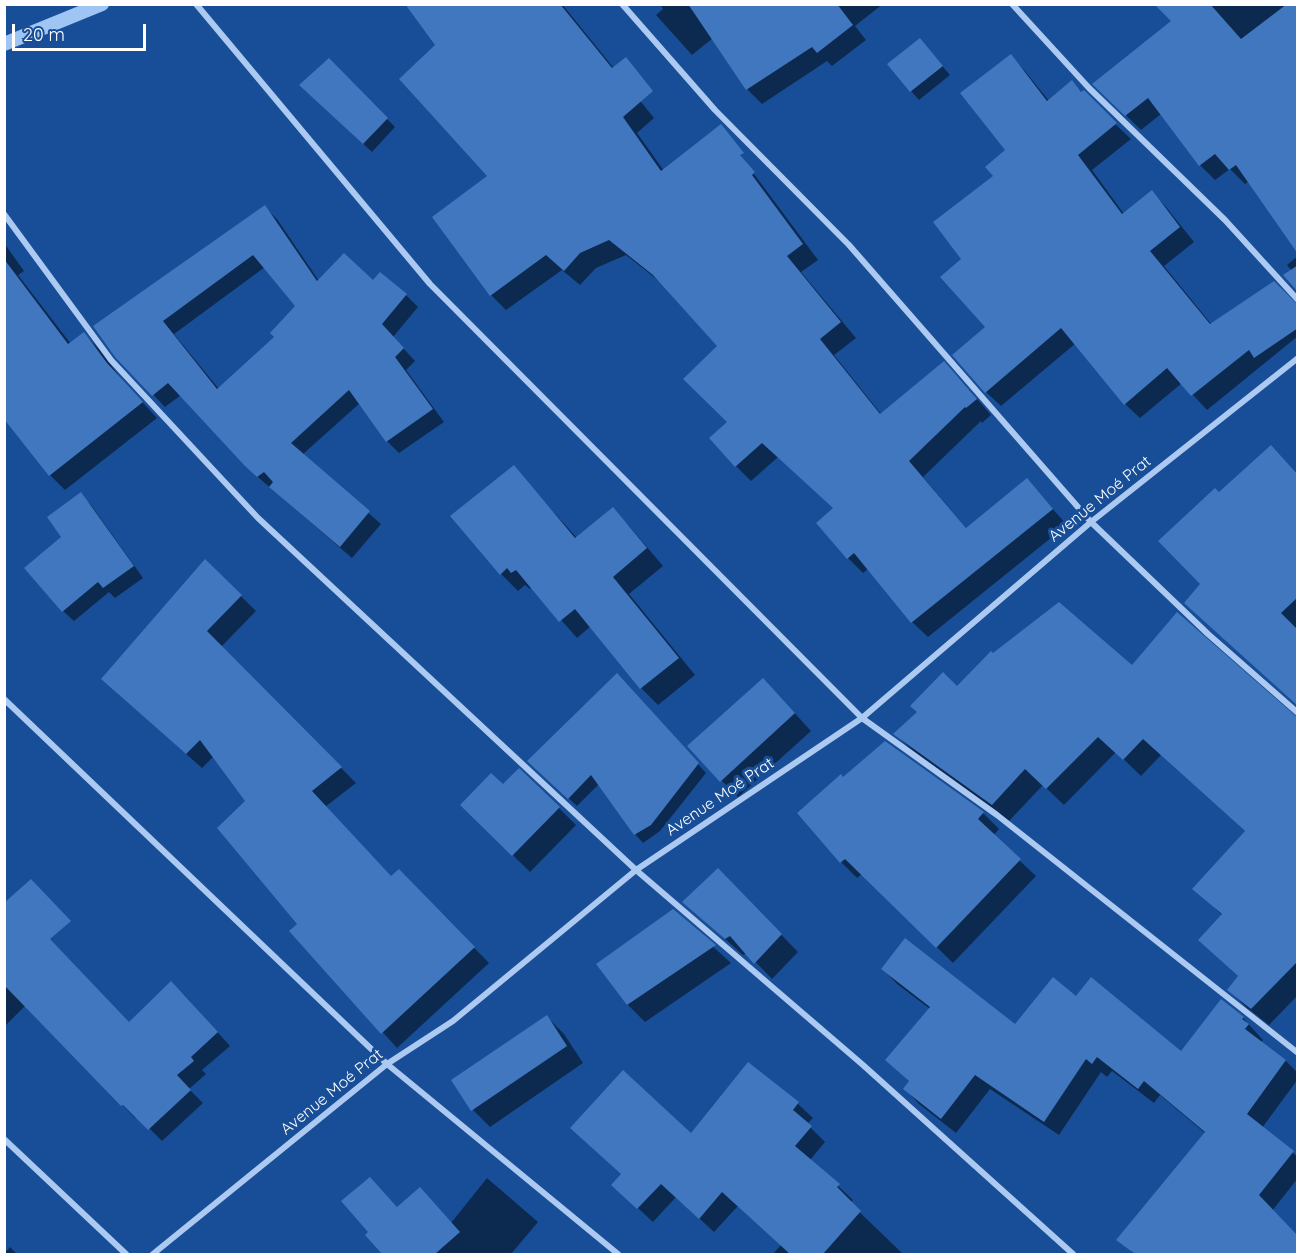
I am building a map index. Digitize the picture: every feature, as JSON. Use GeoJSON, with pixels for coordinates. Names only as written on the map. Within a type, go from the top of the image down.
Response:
{"type":"FeatureCollection","features":[{"type":"Feature","properties":{"kind":"street"},"geometry":{"type":"LineString","coordinates":[[196,4],[430,284],[862,718],[997,815],[1298,1053]]}},
{"type":"Feature","properties":{"kind":"street"},"geometry":{"type":"LineString","coordinates":[[622,4],[715,110],[849,245],[1091,522],[1208,634],[1298,713]]}},
{"type":"Feature","properties":{"kind":"street"},"geometry":{"type":"LineString","coordinates":[[1012,4],[1089,88],[1225,220],[1298,300]]}},
{"type":"Feature","properties":{"kind":"street"},"geometry":{"type":"LineString","coordinates":[[4,214],[111,360],[258,518],[636,870],[863,1065],[1073,1254]]}},
{"type":"Feature","properties":{"kind":"street","name":"Avenue Moé Prat"},"geometry":{"type":"LineString","coordinates":[[153,1254],[387,1064],[453,1021],[636,870],[862,718],[1091,522],[1298,358]]}},
{"type":"Feature","properties":{"kind":"street"},"geometry":{"type":"LineString","coordinates":[[4,699],[387,1064],[618,1254]]}},
{"type":"Feature","properties":{"kind":"street"},"geometry":{"type":"LineString","coordinates":[[4,1139],[126,1254]]}},
{"type":"Feature","properties":{"kind":"building"},"geometry":{"type":"Polygon","coordinates":[[[405,4],[560,4],[612,68],[626,57],[653,91],[623,117],[661,171],[721,124],[744,153],[740,155],[755,172],[752,175],[803,244],[787,256],[841,322],[820,339],[880,414],[944,361],[977,399],[965,407],[909,461],[966,528],[1027,478],[1053,509],[911,623],[854,553],[847,559],[816,523],[833,508],[762,443],[735,467],[709,438],[727,422],[683,379],[717,346],[653,275],[609,240],[580,253],[564,271],[546,255],[490,296],[432,217],[487,176],[399,79],[435,45],[405,4]]]}},
{"type":"Feature","properties":{"kind":"building"},"geometry":{"type":"Polygon","coordinates":[[[688,4],[837,4],[853,25],[817,53],[812,47],[746,90],[688,4]]]}},
{"type":"Feature","properties":{"kind":"building"},"geometry":{"type":"Polygon","coordinates":[[[1154,4],[1210,4],[1241,39],[1287,4],[1298,4],[1298,254],[1236,165],[1229,170],[1215,154],[1199,166],[1148,98],[1125,116],[1092,84],[1171,21],[1154,4]]]}},
{"type":"Feature","properties":{"kind":"building"},"geometry":{"type":"Polygon","coordinates":[[[920,38],[943,66],[910,92],[887,64],[920,38]]]}},
{"type":"Feature","properties":{"kind":"building"},"geometry":{"type":"Polygon","coordinates":[[[1011,54],[1047,101],[1072,80],[1081,92],[1084,90],[1117,123],[1078,155],[1122,214],[1152,190],[1180,227],[1150,251],[1210,324],[1274,281],[1298,305],[1298,328],[1254,358],[1249,350],[1191,396],[1167,368],[1124,405],[1061,328],[985,393],[952,355],[985,327],[940,277],[961,259],[933,222],[993,176],[985,167],[1005,150],[960,93],[1011,54]]]}},
{"type":"Feature","properties":{"kind":"building"},"geometry":{"type":"Polygon","coordinates":[[[329,58],[388,118],[363,144],[299,85],[329,58]]]}},
{"type":"Feature","properties":{"kind":"building"},"geometry":{"type":"Polygon","coordinates":[[[265,205],[317,281],[344,253],[373,280],[380,272],[407,294],[382,324],[404,348],[395,357],[433,409],[386,442],[349,390],[291,443],[370,511],[340,547],[269,487],[273,482],[264,472],[257,477],[245,466],[168,383],[152,396],[115,357],[93,326],[265,205]],[[253,255],[163,321],[217,389],[274,337],[270,333],[295,306],[253,255]]]}},
{"type":"Feature","properties":{"kind":"building"},"geometry":{"type":"Polygon","coordinates":[[[4,259],[68,344],[84,332],[107,363],[143,402],[49,476],[4,419],[4,259]]]}},
{"type":"Feature","properties":{"kind":"building"},"geometry":{"type":"Polygon","coordinates":[[[1298,265],[1298,292],[1283,275],[1298,265]]]}},
{"type":"Feature","properties":{"kind":"building"},"geometry":{"type":"Polygon","coordinates":[[[1271,445],[1298,475],[1298,597],[1281,613],[1298,630],[1298,706],[1184,603],[1200,584],[1158,541],[1215,488],[1219,492],[1271,445]]]}},
{"type":"Feature","properties":{"kind":"building"},"geometry":{"type":"Polygon","coordinates":[[[514,465],[575,538],[613,507],[647,548],[613,577],[679,658],[640,689],[575,609],[559,622],[516,570],[511,573],[507,568],[500,575],[450,516],[514,465]]]}},
{"type":"Feature","properties":{"kind":"building"},"geometry":{"type":"Polygon","coordinates":[[[81,492],[134,566],[103,588],[98,582],[62,612],[24,568],[61,537],[47,517],[81,492]]]}},
{"type":"Feature","properties":{"kind":"building"},"geometry":{"type":"Polygon","coordinates":[[[205,559],[242,595],[207,631],[342,767],[312,791],[391,876],[399,869],[475,947],[381,1034],[289,931],[297,924],[217,828],[245,801],[200,740],[186,754],[101,679],[205,559]]]}},
{"type":"Feature","properties":{"kind":"building"},"geometry":{"type":"Polygon","coordinates":[[[1059,602],[1132,665],[1177,612],[1298,718],[1298,961],[1251,1009],[1227,990],[1238,976],[1198,940],[1222,914],[1192,889],[1245,831],[1143,739],[1123,760],[1098,737],[1046,789],[1025,769],[992,805],[893,734],[917,712],[910,706],[943,672],[957,686],[991,651],[993,653],[1059,602]]]}},
{"type":"Feature","properties":{"kind":"building"},"geometry":{"type":"Polygon","coordinates":[[[617,673],[699,763],[651,825],[634,835],[591,775],[568,799],[527,761],[617,673]]]}},
{"type":"Feature","properties":{"kind":"building"},"geometry":{"type":"Polygon","coordinates":[[[763,678],[795,713],[720,782],[687,746],[763,678]]]}},
{"type":"Feature","properties":{"kind":"building"},"geometry":{"type":"Polygon","coordinates":[[[885,741],[984,812],[978,819],[1021,859],[936,948],[845,859],[840,863],[797,813],[841,774],[843,777],[885,741]]]}},
{"type":"Feature","properties":{"kind":"building"},"geometry":{"type":"Polygon","coordinates":[[[519,768],[560,807],[512,856],[460,805],[491,773],[503,784],[519,768]]]}},
{"type":"Feature","properties":{"kind":"building"},"geometry":{"type":"Polygon","coordinates":[[[718,868],[782,934],[754,964],[730,936],[725,939],[682,902],[718,868]]]}},
{"type":"Feature","properties":{"kind":"building"},"geometry":{"type":"Polygon","coordinates":[[[31,879],[71,921],[50,939],[129,1022],[171,981],[218,1032],[191,1057],[194,1061],[177,1075],[191,1090],[148,1130],[123,1105],[121,1106],[4,985],[4,903],[31,879]]]}},
{"type":"Feature","properties":{"kind":"building"},"geometry":{"type":"Polygon","coordinates":[[[673,909],[716,945],[627,1005],[596,964],[673,909]]]}},
{"type":"Feature","properties":{"kind":"building"},"geometry":{"type":"Polygon","coordinates":[[[905,938],[1015,1024],[1053,977],[1076,996],[1091,977],[1181,1051],[1221,999],[1244,1017],[1242,1019],[1249,1024],[1245,1029],[1286,1060],[1247,1114],[1294,1151],[1259,1195],[1298,1236],[1298,1254],[1135,1254],[1116,1240],[1205,1132],[1144,1081],[1138,1089],[1097,1057],[1092,1064],[1086,1059],[1044,1122],[975,1075],[941,1119],[903,1089],[909,1081],[885,1060],[930,1007],[881,969],[905,938]]]}},
{"type":"Feature","properties":{"kind":"building"},"geometry":{"type":"Polygon","coordinates":[[[547,1015],[567,1046],[471,1111],[451,1080],[547,1015]]]}},
{"type":"Feature","properties":{"kind":"building"},"geometry":{"type":"Polygon","coordinates":[[[748,1062],[799,1102],[793,1110],[812,1126],[795,1146],[840,1184],[837,1187],[861,1211],[823,1254],[790,1254],[722,1192],[699,1219],[661,1184],[637,1209],[611,1185],[621,1174],[570,1128],[623,1070],[691,1133],[748,1062]]]}},
{"type":"Feature","properties":{"kind":"building"},"geometry":{"type":"Polygon","coordinates":[[[370,1177],[397,1207],[420,1187],[460,1232],[435,1254],[382,1254],[365,1235],[368,1232],[341,1201],[370,1177]]]}},
{"type":"Feature","properties":{"kind":"waterway"},"geometry":{"type":"LineString","coordinates":[[4,44],[102,4]]}}]}
